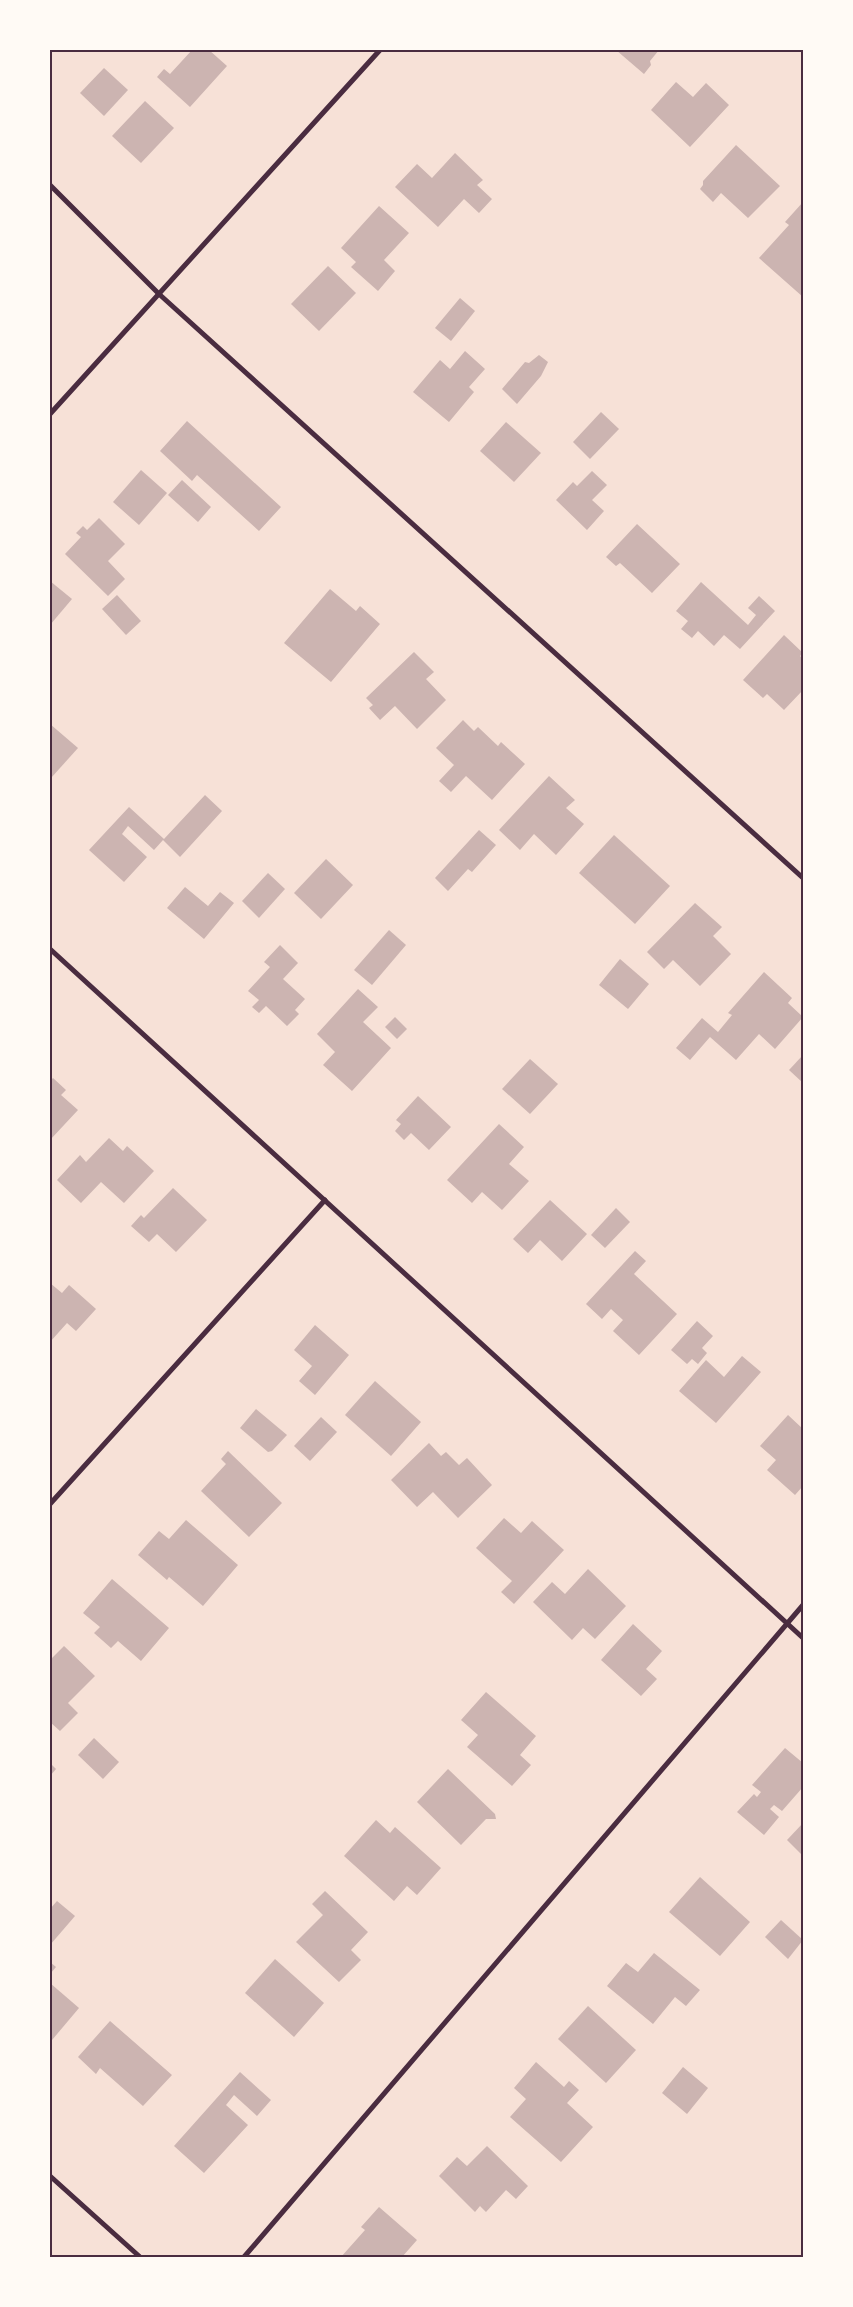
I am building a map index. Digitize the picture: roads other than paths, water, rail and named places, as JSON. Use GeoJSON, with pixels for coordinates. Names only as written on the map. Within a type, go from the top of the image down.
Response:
{"type":"FeatureCollection","features":[{"type":"Feature","properties":{"kind":"street"},"geometry":{"type":"LineString","coordinates":[[50,414],[380,50]]}},
{"type":"Feature","properties":{"kind":"street"},"geometry":{"type":"LineString","coordinates":[[50,185],[159,294],[803,878]]}},
{"type":"Feature","properties":{"kind":"street"},"geometry":{"type":"LineString","coordinates":[[50,949],[803,1638]]}},
{"type":"Feature","properties":{"kind":"street"},"geometry":{"type":"LineString","coordinates":[[50,1504],[325,1200]]}},
{"type":"Feature","properties":{"kind":"street"},"geometry":{"type":"LineString","coordinates":[[244,2257],[803,1605]]}},
{"type":"Feature","properties":{"kind":"street"},"geometry":{"type":"LineString","coordinates":[[50,2176],[140,2257]]}}]}
